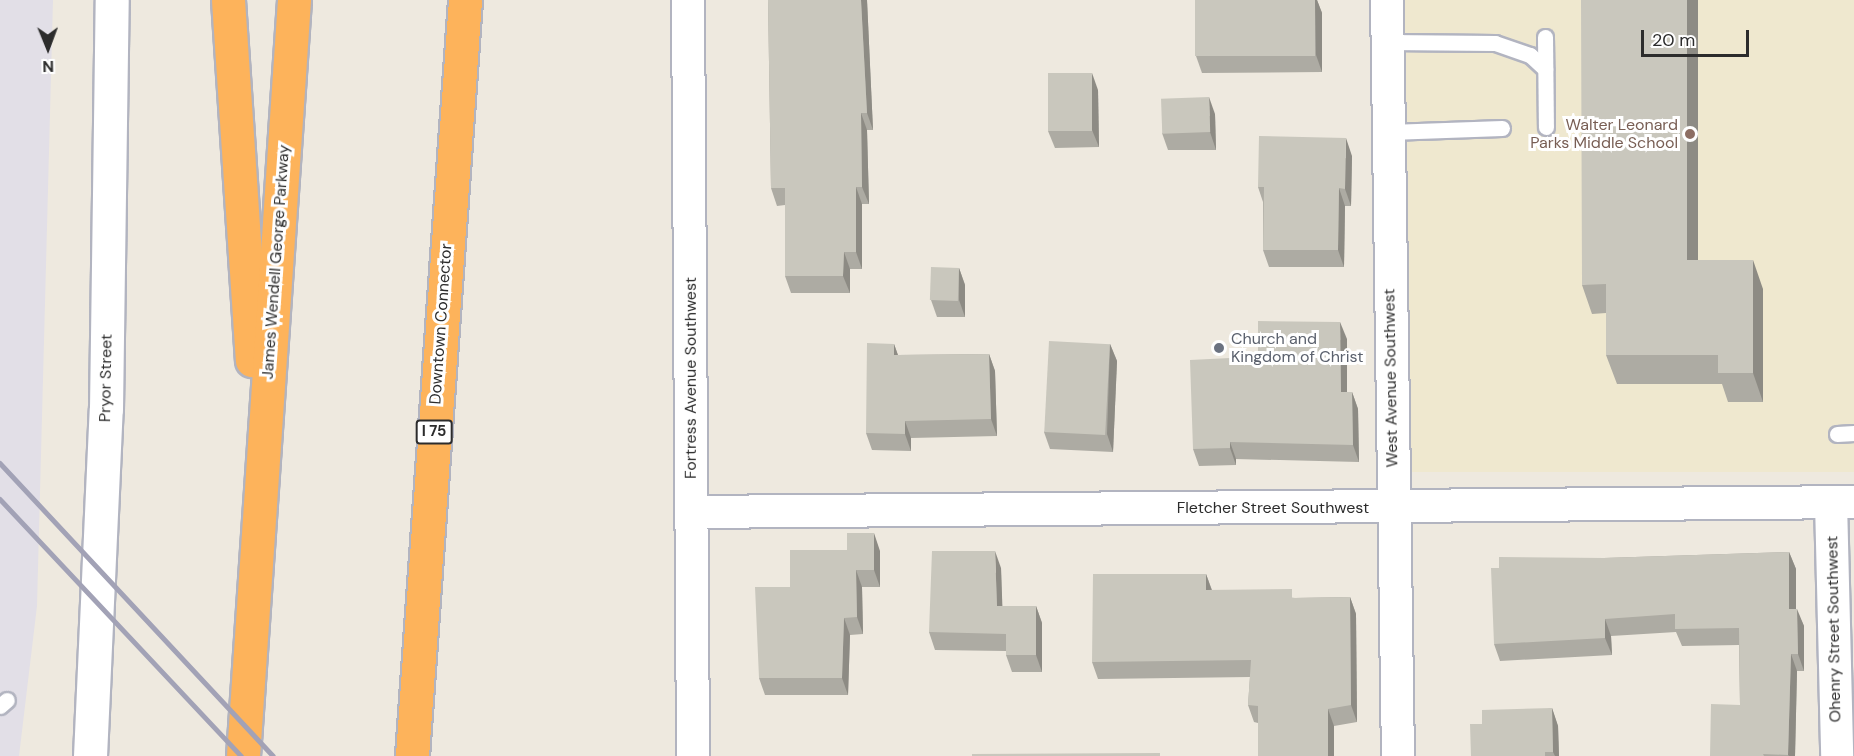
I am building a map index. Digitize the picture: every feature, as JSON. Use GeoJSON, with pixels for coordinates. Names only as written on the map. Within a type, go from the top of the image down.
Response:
{"type":"FeatureCollection","features":[{"type":"Feature","properties":{"kind":"highway"},"geometry":{"type":"LineString","coordinates":[[228,0],[253,379],[257,524],[243,756]]}},
{"type":"Feature","properties":{"kind":"highway","name":"James Wendell George Parkway"},"geometry":{"type":"LineString","coordinates":[[257,524],[294,0]]}},
{"type":"Feature","properties":{"kind":"highway","name":"I 75"},"geometry":{"type":"LineString","coordinates":[[456,107],[465,0]]}},
{"type":"Feature","properties":{"kind":"highway"},"geometry":{"type":"LineString","coordinates":[[456,107],[479,0]]}},
{"type":"Feature","properties":{"kind":"highway","name":"Downtown Connector"},"geometry":{"type":"LineString","coordinates":[[412,756],[456,107]]}},
{"type":"Feature","properties":{"kind":"main road","name":"Pryor Street"},"geometry":{"type":"LineString","coordinates":[[90,756],[106,410],[112,0]]}},
{"type":"Feature","properties":{"kind":"street","name":"Fortress Avenue Southwest"},"geometry":{"type":"LineString","coordinates":[[688,0],[693,756]]}},
{"type":"Feature","properties":{"kind":"street","name":"West Avenue Southwest"},"geometry":{"type":"LineString","coordinates":[[1387,0],[1398,756]]}},
{"type":"Feature","properties":{"kind":"street","name":"Fletcher Street Southwest"},"geometry":{"type":"LineString","coordinates":[[692,512],[1843,502]]}},
{"type":"Feature","properties":{"kind":"street","name":"Ohenry Street Southwest"},"geometry":{"type":"LineString","coordinates":[[1837,756],[1843,502]]}},
{"type":"Feature","properties":{"kind":"lane"},"geometry":{"type":"LineString","coordinates":[[1545,37],[1546,127]]}},
{"type":"Feature","properties":{"kind":"lane"},"geometry":{"type":"LineString","coordinates":[[1387,42],[1495,43],[1530,55],[1545,69]]}},
{"type":"Feature","properties":{"kind":"lane"},"geometry":{"type":"LineString","coordinates":[[1389,132],[1502,128]]}},
{"type":"Feature","properties":{"kind":"lane"},"geometry":{"type":"LineString","coordinates":[[1837,434],[1854,433]]}},
{"type":"Feature","properties":{"kind":"shaded area"},"geometry":{"type":"Polygon","coordinates":[[[0,0],[53,0],[37,606],[19,756],[0,756],[0,0]]]}},
{"type":"Feature","properties":{"kind":"shaded area"},"geometry":{"type":"Polygon","coordinates":[[[1393,0],[1854,0],[1854,472],[1393,472],[1393,0]]]}},
{"type":"Feature","properties":{"kind":"building"},"geometry":{"type":"Polygon","coordinates":[[[768,0],[861,0],[867,113],[861,113],[862,187],[856,187],[856,252],[844,252],[843,276],[785,276],[785,188],[771,188],[768,0]]]}},
{"type":"Feature","properties":{"kind":"building"},"geometry":{"type":"Polygon","coordinates":[[[1195,0],[1315,0],[1315,56],[1195,56],[1195,0]]]}},
{"type":"Feature","properties":{"kind":"building"},"geometry":{"type":"Polygon","coordinates":[[[1581,0],[1687,0],[1687,260],[1753,260],[1753,373],[1718,373],[1718,355],[1606,355],[1606,284],[1582,285],[1581,0]]]}},
{"type":"Feature","properties":{"kind":"building"},"geometry":{"type":"Polygon","coordinates":[[[1048,73],[1092,73],[1092,131],[1048,131],[1048,73]]]}},
{"type":"Feature","properties":{"kind":"building"},"geometry":{"type":"Polygon","coordinates":[[[1209,97],[1210,132],[1162,134],[1161,99],[1209,97]]]}},
{"type":"Feature","properties":{"kind":"building"},"geometry":{"type":"Polygon","coordinates":[[[1259,136],[1346,138],[1345,189],[1339,188],[1338,250],[1263,250],[1264,187],[1258,187],[1259,136]]]}},
{"type":"Feature","properties":{"kind":"building"},"geometry":{"type":"Polygon","coordinates":[[[931,267],[959,268],[958,301],[930,300],[931,267]]]}},
{"type":"Feature","properties":{"kind":"building"},"geometry":{"type":"Polygon","coordinates":[[[1258,321],[1340,322],[1341,392],[1352,392],[1353,445],[1230,442],[1230,448],[1193,449],[1190,360],[1250,357],[1250,354],[1258,354],[1258,321]]]}},
{"type":"Feature","properties":{"kind":"building"},"geometry":{"type":"Polygon","coordinates":[[[1049,341],[1110,344],[1105,435],[1044,432],[1049,341]]]}},
{"type":"Feature","properties":{"kind":"building"},"geometry":{"type":"Polygon","coordinates":[[[867,343],[894,344],[894,355],[989,354],[991,419],[905,421],[905,434],[866,433],[867,343]]]}},
{"type":"Feature","properties":{"kind":"building"},"geometry":{"type":"Polygon","coordinates":[[[847,533],[874,533],[874,570],[856,570],[857,617],[844,618],[842,678],[759,678],[755,587],[790,587],[790,550],[847,550],[847,533]]]}},
{"type":"Feature","properties":{"kind":"building"},"geometry":{"type":"Polygon","coordinates":[[[932,551],[995,551],[997,606],[1036,606],[1036,655],[1006,655],[1006,634],[929,632],[932,551]]]}},
{"type":"Feature","properties":{"kind":"building"},"geometry":{"type":"Polygon","coordinates":[[[1789,552],[1789,609],[1797,609],[1798,654],[1791,654],[1788,755],[1710,756],[1711,704],[1740,705],[1739,628],[1675,629],[1675,614],[1605,619],[1605,638],[1494,644],[1491,568],[1499,568],[1499,557],[1604,558],[1789,552]]]}},
{"type":"Feature","properties":{"kind":"building"},"geometry":{"type":"Polygon","coordinates":[[[1093,574],[1206,574],[1206,590],[1292,589],[1292,598],[1350,597],[1351,705],[1328,709],[1328,756],[1258,756],[1258,706],[1248,705],[1251,660],[1092,662],[1093,574]]]}},
{"type":"Feature","properties":{"kind":"building"},"geometry":{"type":"Polygon","coordinates":[[[1552,708],[1553,752],[1545,752],[1545,756],[1471,756],[1470,724],[1482,724],[1482,710],[1552,708]]]}},
{"type":"Feature","properties":{"kind":"building"},"geometry":{"type":"Polygon","coordinates":[[[1160,753],[1160,756],[972,756],[972,754],[1160,753]]]}},
{"type":"Feature","properties":{"kind":"railway"},"geometry":{"type":"LineString","coordinates":[[0,463],[273,756]]}},
{"type":"Feature","properties":{"kind":"railway"},"geometry":{"type":"LineString","coordinates":[[0,499],[241,756]]}},
{"type":"Feature","properties":{"kind":"place","name":"Walter Leonard Parks Middle School"},"geometry":{"type":"Point","coordinates":[1690,134]}},
{"type":"Feature","properties":{"kind":"place","name":"Church and Kingdom of Christ"},"geometry":{"type":"Point","coordinates":[1219,348]}}]}
